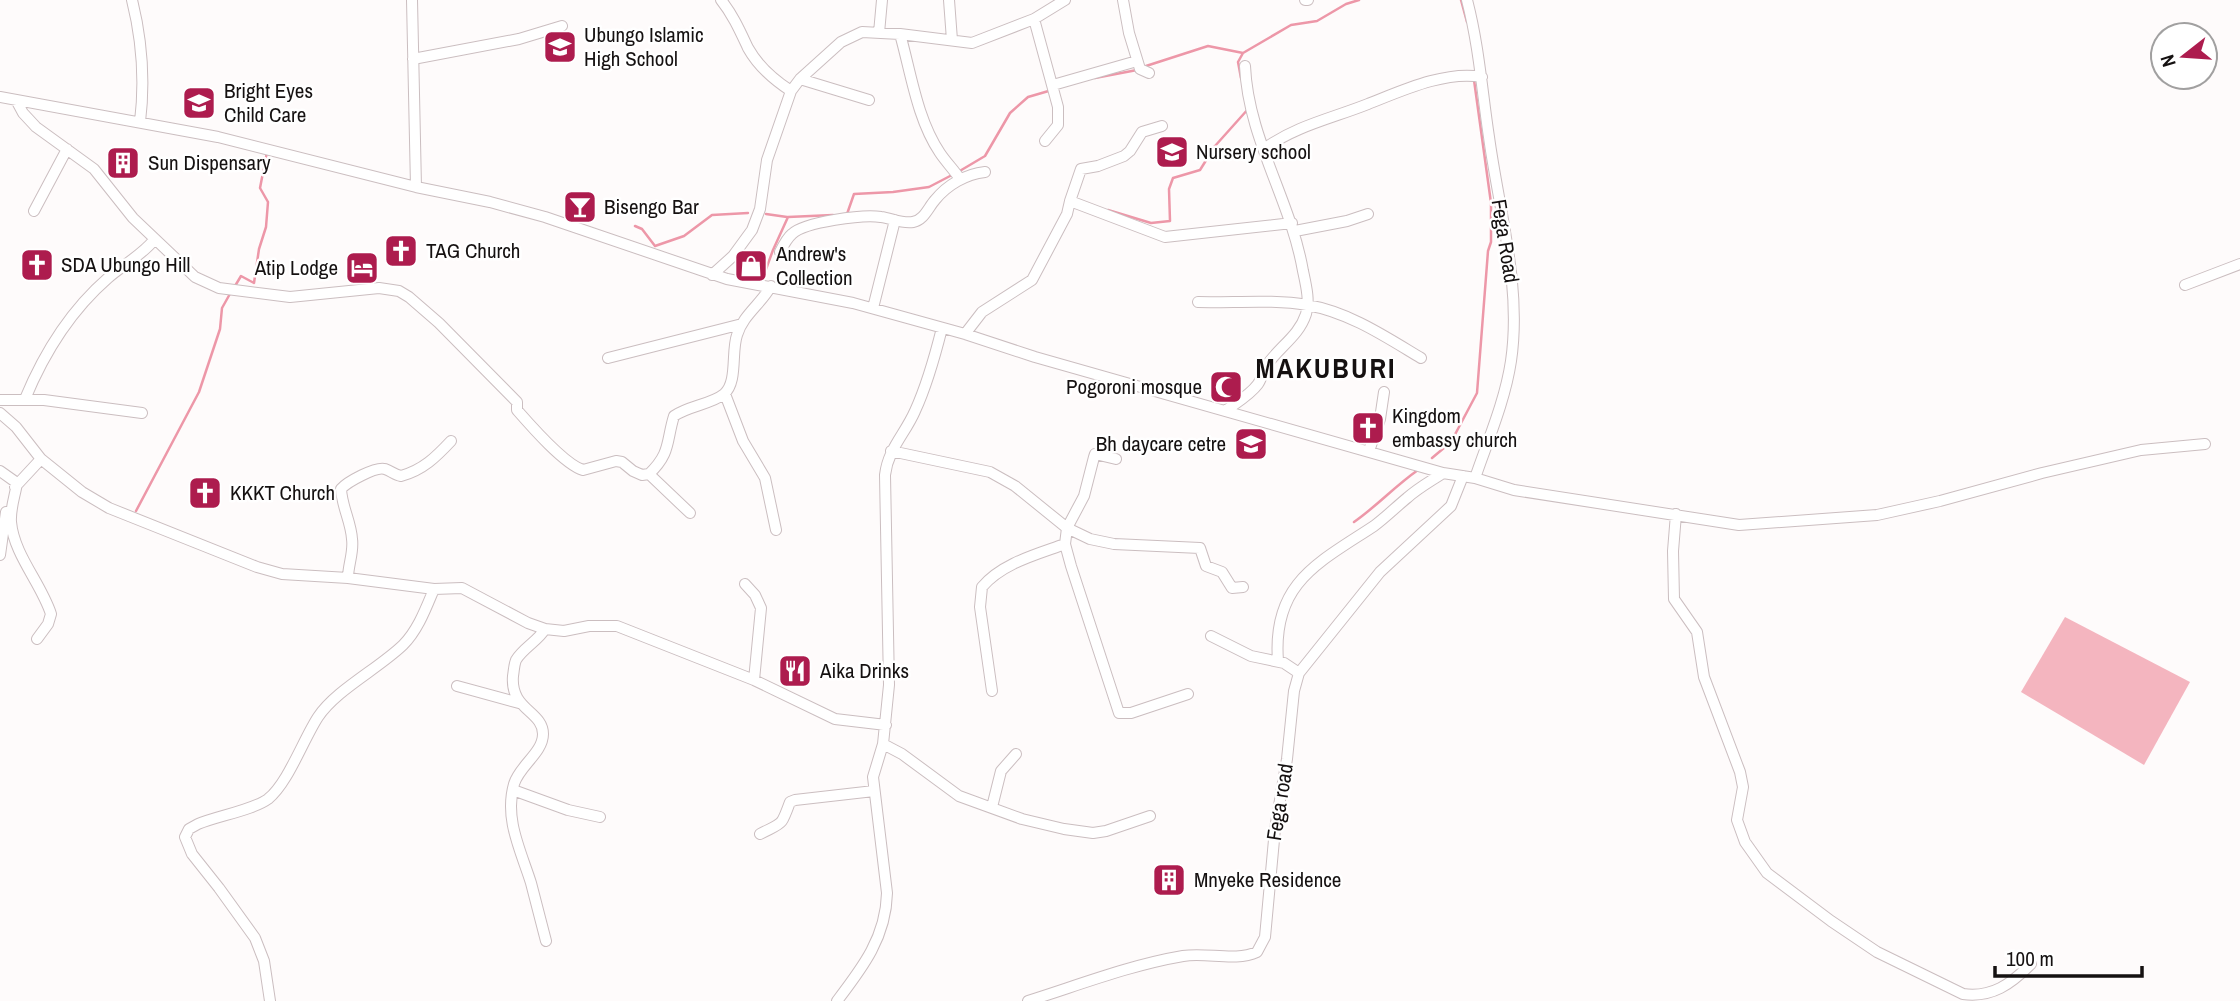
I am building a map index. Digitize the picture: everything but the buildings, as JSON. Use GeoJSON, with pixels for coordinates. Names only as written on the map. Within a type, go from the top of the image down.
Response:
{"type":"FeatureCollection","features":[{"type":"Feature","properties":{"kind":"street"},"geometry":{"type":"LineString","coordinates":[[132,0],[142,55],[143,93],[140,122]]}},
{"type":"Feature","properties":{"kind":"street"},"geometry":{"type":"LineString","coordinates":[[412,0],[416,187]]}},
{"type":"Feature","properties":{"kind":"street"},"geometry":{"type":"LineString","coordinates":[[721,0],[755,58],[773,79],[791,91]]}},
{"type":"Feature","properties":{"kind":"street"},"geometry":{"type":"LineString","coordinates":[[879,33],[882,0]]}},
{"type":"Feature","properties":{"kind":"street"},"geometry":{"type":"LineString","coordinates":[[949,0],[952,40]]}},
{"type":"Feature","properties":{"kind":"street"},"geometry":{"type":"LineString","coordinates":[[712,275],[733,256],[752,230],[760,209],[767,160],[791,91],[800,79],[841,42],[862,32],[972,43],[1034,19],[1065,0]]}},
{"type":"Feature","properties":{"kind":"street"},"geometry":{"type":"LineString","coordinates":[[1123,0],[1137,61],[1140,69],[1149,73]]}},
{"type":"Feature","properties":{"kind":"street","name":"Fega Road"},"geometry":{"type":"LineString","coordinates":[[1466,0],[1482,77],[1514,312],[1511,361],[1502,401],[1475,478]]}},
{"type":"Feature","properties":{"kind":"street"},"geometry":{"type":"LineString","coordinates":[[1034,19],[1058,107],[1058,125],[1045,141]]}},
{"type":"Feature","properties":{"kind":"street"},"geometry":{"type":"LineString","coordinates":[[413,59],[519,39],[562,26]]}},
{"type":"Feature","properties":{"kind":"street"},"geometry":{"type":"LineString","coordinates":[[900,34],[929,131],[939,151],[960,179]]}},
{"type":"Feature","properties":{"kind":"street"},"geometry":{"type":"LineString","coordinates":[[1052,85],[1137,61]]}},
{"type":"Feature","properties":{"kind":"street"},"geometry":{"type":"LineString","coordinates":[[1224,411],[1259,384],[1267,365],[1297,332],[1308,305],[1293,227],[1252,111],[1245,66]]}},
{"type":"Feature","properties":{"kind":"street"},"geometry":{"type":"LineString","coordinates":[[1264,149],[1294,132],[1420,83],[1461,76],[1482,77]]}},
{"type":"Feature","properties":{"kind":"street"},"geometry":{"type":"LineString","coordinates":[[800,79],[869,100]]}},
{"type":"Feature","properties":{"kind":"street"},"geometry":{"type":"LineString","coordinates":[[0,97],[218,137],[416,187],[490,202],[545,217],[712,275],[873,308],[1224,411],[1443,473],[1475,478],[1514,490],[1739,525],[1877,515],[2141,450],[2205,444]]}},
{"type":"Feature","properties":{"kind":"street"},"geometry":{"type":"LineString","coordinates":[[16,100],[29,120],[94,169],[133,218],[195,277],[219,288],[290,297],[379,288],[399,291],[426,310],[517,402],[518,412],[574,466],[583,470],[616,461],[642,475],[649,474],[662,460],[668,448],[674,416],[725,394],[730,385],[735,344],[742,324],[771,286]]}},
{"type":"Feature","properties":{"kind":"street"},"geometry":{"type":"LineString","coordinates":[[965,334],[982,312],[1032,280],[1067,214],[1081,169],[1124,156],[1142,132],[1162,125]]}},
{"type":"Feature","properties":{"kind":"street"},"geometry":{"type":"LineString","coordinates":[[34,211],[67,149]]}},
{"type":"Feature","properties":{"kind":"street"},"geometry":{"type":"LineString","coordinates":[[780,251],[795,231],[837,219],[873,216],[912,222],[923,217],[937,198],[960,179],[973,173],[985,172]]}},
{"type":"Feature","properties":{"kind":"street"},"geometry":{"type":"LineString","coordinates":[[1070,201],[1165,237],[1348,221],[1368,214]]}},
{"type":"Feature","properties":{"kind":"street"},"geometry":{"type":"LineString","coordinates":[[873,308],[895,220]]}},
{"type":"Feature","properties":{"kind":"street"},"geometry":{"type":"LineString","coordinates":[[25,399],[41,362],[69,320],[107,279],[142,254],[154,240]]}},
{"type":"Feature","properties":{"kind":"street"},"geometry":{"type":"LineString","coordinates":[[2185,285],[2240,264]]}},
{"type":"Feature","properties":{"kind":"street"},"geometry":{"type":"LineString","coordinates":[[1198,302],[1308,305],[1370,328],[1421,358]]}},
{"type":"Feature","properties":{"kind":"street"},"geometry":{"type":"LineString","coordinates":[[608,358],[742,324]]}},
{"type":"Feature","properties":{"kind":"street"},"geometry":{"type":"LineString","coordinates":[[837,1001],[874,948],[884,921],[887,893],[873,791],[874,767],[883,744],[889,685],[885,475],[891,451],[921,398],[942,328]]}},
{"type":"Feature","properties":{"kind":"street"},"geometry":{"type":"LineString","coordinates":[[1369,451],[1380,419],[1384,392]]}},
{"type":"Feature","properties":{"kind":"street"},"geometry":{"type":"LineString","coordinates":[[725,394],[743,441],[765,478],[776,530]]}},
{"type":"Feature","properties":{"kind":"street"},"geometry":{"type":"LineString","coordinates":[[0,400],[25,399],[142,413]]}},
{"type":"Feature","properties":{"kind":"street"},"geometry":{"type":"LineString","coordinates":[[0,413],[16,427],[41,459],[82,492],[109,508],[257,567],[282,574],[348,578],[434,589],[462,588],[528,623],[545,629],[564,631],[589,626],[617,626],[754,680],[835,719],[886,724]]}},
{"type":"Feature","properties":{"kind":"street"},"geometry":{"type":"LineString","coordinates":[[348,578],[352,537],[341,489],[377,469],[383,468],[401,476],[418,470],[451,441]]}},
{"type":"Feature","properties":{"kind":"street"},"geometry":{"type":"LineString","coordinates":[[891,451],[990,472],[1015,486],[1067,528],[1090,539],[1114,544],[1200,548],[1206,566],[1222,572],[1232,588],[1243,587]]}},
{"type":"Feature","properties":{"kind":"street"},"geometry":{"type":"LineString","coordinates":[[1116,459],[1095,454],[1086,489],[1067,528],[1065,544],[1119,713],[1131,713],[1188,694]]}},
{"type":"Feature","properties":{"kind":"street"},"geometry":{"type":"LineString","coordinates":[[0,555],[6,506],[10,496],[17,483],[41,459]]}},
{"type":"Feature","properties":{"kind":"street"},"geometry":{"type":"LineString","coordinates":[[0,471],[17,483]]}},
{"type":"Feature","properties":{"kind":"street"},"geometry":{"type":"LineString","coordinates":[[1278,661],[1277,638],[1283,608],[1306,573],[1377,524],[1408,497],[1443,473]]}},
{"type":"Feature","properties":{"kind":"street"},"geometry":{"type":"LineString","coordinates":[[649,474],[690,513]]}},
{"type":"Feature","properties":{"kind":"street","name":"Fega road"},"geometry":{"type":"LineString","coordinates":[[1028,1001],[1137,967],[1181,957],[1241,956],[1257,952],[1265,937],[1275,829],[1287,759],[1294,691],[1299,673],[1380,572],[1451,506],[1463,477]]}},
{"type":"Feature","properties":{"kind":"street"},"geometry":{"type":"LineString","coordinates":[[17,483],[11,511],[14,534],[51,614],[37,639]]}},
{"type":"Feature","properties":{"kind":"street"},"geometry":{"type":"LineString","coordinates":[[1676,514],[1673,551],[1674,599],[1697,632],[1704,677],[1740,772],[1743,787],[1737,820],[1745,842],[1767,873],[1877,952],[1963,994],[1982,995],[2001,989],[2031,964]]}},
{"type":"Feature","properties":{"kind":"street"},"geometry":{"type":"LineString","coordinates":[[992,691],[981,607],[982,587],[1020,561],[1065,544]]}},
{"type":"Feature","properties":{"kind":"street"},"geometry":{"type":"LineString","coordinates":[[744,584],[755,595],[761,608],[754,680]]}},
{"type":"Feature","properties":{"kind":"street"},"geometry":{"type":"LineString","coordinates":[[270,1001],[260,948],[192,854],[186,837],[189,829],[213,818],[261,804],[271,796],[320,714],[404,644],[418,624],[434,589]]}},
{"type":"Feature","properties":{"kind":"street"},"geometry":{"type":"LineString","coordinates":[[519,704],[512,682],[514,664],[545,629]]}},
{"type":"Feature","properties":{"kind":"street"},"geometry":{"type":"LineString","coordinates":[[1211,636],[1251,656],[1290,665],[1299,673]]}},
{"type":"Feature","properties":{"kind":"street"},"geometry":{"type":"LineString","coordinates":[[457,686],[519,704],[533,715],[544,731],[543,740],[517,776],[513,790],[512,824],[545,941]]}},
{"type":"Feature","properties":{"kind":"street"},"geometry":{"type":"LineString","coordinates":[[883,744],[894,748],[959,796],[1022,819],[1080,832],[1106,831],[1150,816]]}},
{"type":"Feature","properties":{"kind":"street"},"geometry":{"type":"LineString","coordinates":[[992,807],[1001,771],[1016,754]]}},
{"type":"Feature","properties":{"kind":"street"},"geometry":{"type":"LineString","coordinates":[[513,790],[568,810],[600,817]]}},
{"type":"Feature","properties":{"kind":"street"},"geometry":{"type":"LineString","coordinates":[[760,834],[786,819],[790,802],[795,800],[873,791]]}},
{"type":"Feature","properties":{"kind":"shaded area"},"geometry":{"type":"Polygon","coordinates":[[[2065,617],[2190,682],[2144,765],[2021,692],[2065,617]]]}},
{"type":"Feature","properties":{"kind":"waterway"},"geometry":{"type":"LineString","coordinates":[[1146,66],[1208,46],[1243,53],[1291,25],[1317,21],[1346,4],[1359,0]]}},
{"type":"Feature","properties":{"kind":"waterway"},"geometry":{"type":"LineString","coordinates":[[1461,0],[1467,22]]}},
{"type":"Feature","properties":{"kind":"waterway"},"geometry":{"type":"LineString","coordinates":[[1241,78],[1238,62],[1243,53]]}},
{"type":"Feature","properties":{"kind":"waterway"},"geometry":{"type":"LineString","coordinates":[[1095,78],[1137,70]]}},
{"type":"Feature","properties":{"kind":"waterway"},"geometry":{"type":"LineString","coordinates":[[1432,458],[1451,442],[1477,393],[1488,251],[1491,242],[1491,203],[1474,80]]}},
{"type":"Feature","properties":{"kind":"waterway"},"geometry":{"type":"LineString","coordinates":[[958,172],[985,156],[1010,113],[1028,97],[1052,90]]}},
{"type":"Feature","properties":{"kind":"waterway"},"geometry":{"type":"LineString","coordinates":[[1108,210],[1151,223],[1170,221],[1169,189],[1173,178],[1200,170],[1215,146],[1249,108]]}},
{"type":"Feature","properties":{"kind":"waterway"},"geometry":{"type":"LineString","coordinates":[[235,286],[241,276],[254,283],[259,249],[266,227],[268,202],[260,188],[267,152]]}},
{"type":"Feature","properties":{"kind":"waterway"},"geometry":{"type":"LineString","coordinates":[[847,214],[854,194],[929,187],[952,175]]}},
{"type":"Feature","properties":{"kind":"waterway"},"geometry":{"type":"LineString","coordinates":[[635,226],[642,229],[655,246],[684,236],[712,215],[748,213]]}},
{"type":"Feature","properties":{"kind":"waterway"},"geometry":{"type":"LineString","coordinates":[[766,214],[787,217]]}},
{"type":"Feature","properties":{"kind":"waterway"},"geometry":{"type":"LineString","coordinates":[[761,283],[788,217],[833,215]]}},
{"type":"Feature","properties":{"kind":"waterway"},"geometry":{"type":"LineString","coordinates":[[136,511],[199,392],[220,329],[222,308],[231,292]]}},
{"type":"Feature","properties":{"kind":"waterway"},"geometry":{"type":"LineString","coordinates":[[1354,522],[1418,470]]}},
{"type":"Feature","properties":{"kind":"place","name":"Ubungo Islamic High School"},"geometry":{"type":"Point","coordinates":[560,47]}},
{"type":"Feature","properties":{"kind":"place","name":"Bright Eyes Child Care"},"geometry":{"type":"Point","coordinates":[199,103]}},
{"type":"Feature","properties":{"kind":"place","name":"Nursery school"},"geometry":{"type":"Point","coordinates":[1172,152]}},
{"type":"Feature","properties":{"kind":"place","name":"Sun Dispensary"},"geometry":{"type":"Point","coordinates":[123,163]}},
{"type":"Feature","properties":{"kind":"place","name":"Bisengo Bar"},"geometry":{"type":"Point","coordinates":[580,207]}},
{"type":"Feature","properties":{"kind":"place","name":"TAG Church"},"geometry":{"type":"Point","coordinates":[401,251]}},
{"type":"Feature","properties":{"kind":"place","name":"SDA Ubungo Hill"},"geometry":{"type":"Point","coordinates":[37,265]}},
{"type":"Feature","properties":{"kind":"place","name":"Andrew's Collection"},"geometry":{"type":"Point","coordinates":[751,266]}},
{"type":"Feature","properties":{"kind":"place","name":"Atip Lodge"},"geometry":{"type":"Point","coordinates":[362,268]}},
{"type":"Feature","properties":{"kind":"place","name":"Pogoroni mosque"},"geometry":{"type":"Point","coordinates":[1226,387]}},
{"type":"Feature","properties":{"kind":"place","name":"Kingdom embassy church"},"geometry":{"type":"Point","coordinates":[1368,428]}},
{"type":"Feature","properties":{"kind":"place","name":"Bh daycare cetre"},"geometry":{"type":"Point","coordinates":[1251,444]}},
{"type":"Feature","properties":{"kind":"place","name":"KKKT Church"},"geometry":{"type":"Point","coordinates":[205,493]}},
{"type":"Feature","properties":{"kind":"place","name":"Aika Drinks"},"geometry":{"type":"Point","coordinates":[795,671]}},
{"type":"Feature","properties":{"kind":"place","name":"Mnyeke Residence"},"geometry":{"type":"Point","coordinates":[1169,880]}},
{"type":"Feature","properties":{"kind":"district","name":"MAKUBURI"},"geometry":{"type":"Point","coordinates":[1326,368]}}]}
